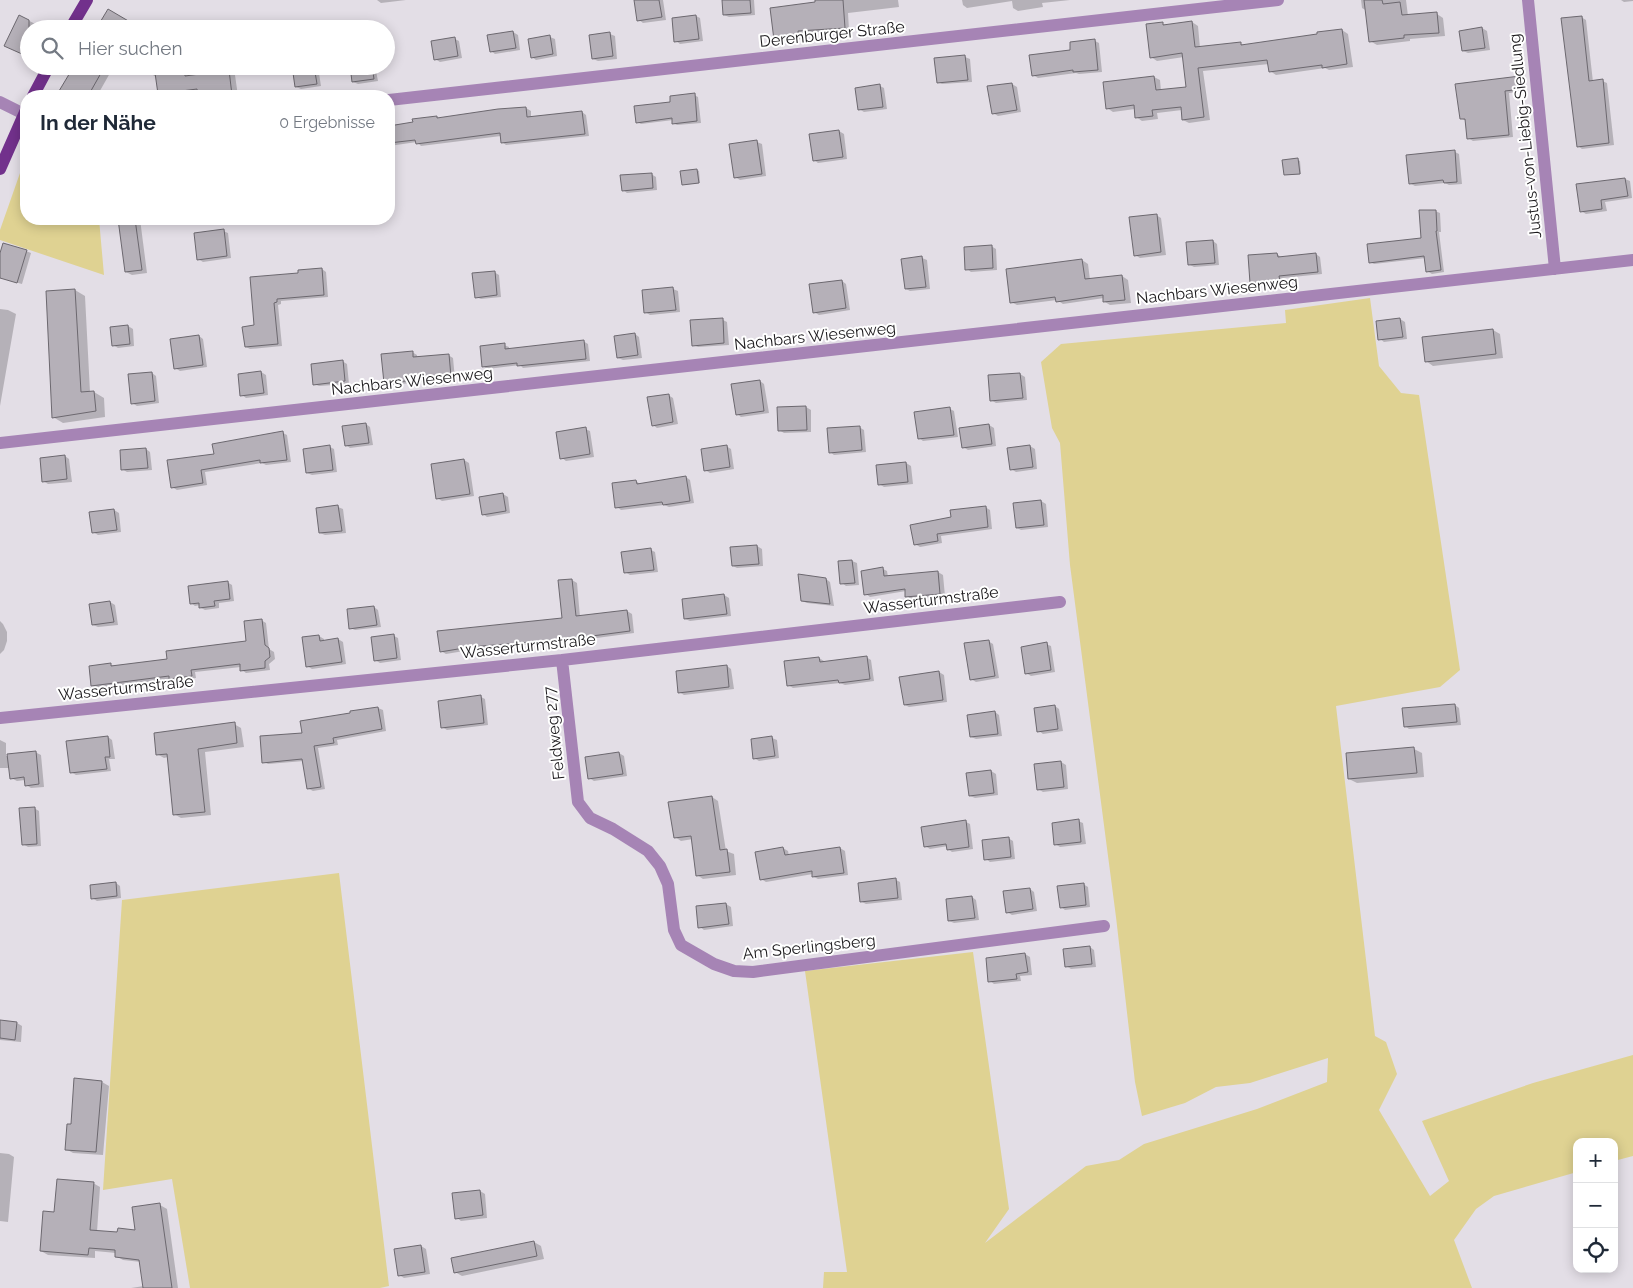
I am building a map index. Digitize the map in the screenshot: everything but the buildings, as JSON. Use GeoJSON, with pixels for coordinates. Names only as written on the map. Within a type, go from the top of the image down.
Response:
{"type":"FeatureCollection","features":[{"type":"Feature","properties":{"kind":"main road"},"geometry":{"type":"LineString","coordinates":[[75,20],[86,0]]}},
{"type":"Feature","properties":{"kind":"main road"},"geometry":{"type":"LineString","coordinates":[[36,90],[44,75]]}},
{"type":"Feature","properties":{"kind":"main road"},"geometry":{"type":"LineString","coordinates":[[0,169],[20,134]]}},
{"type":"Feature","properties":{"kind":"street","name":"Derenburger Straße"},"geometry":{"type":"LineString","coordinates":[[395,99],[1278,0]]}},
{"type":"Feature","properties":{"kind":"street","name":"Justus-von-Liebig-Siedlung"},"geometry":{"type":"LineString","coordinates":[[1528,0],[1555,268]]}},
{"type":"Feature","properties":{"kind":"street"},"geometry":{"type":"LineString","coordinates":[[0,102],[20,110]]}},
{"type":"Feature","properties":{"kind":"street","name":"Nachbars Wiesenweg"},"geometry":{"type":"LineString","coordinates":[[0,443],[1633,260]]}},
{"type":"Feature","properties":{"kind":"street","name":"Wasserturmstraße"},"geometry":{"type":"LineString","coordinates":[[0,718],[562,660],[1060,602]]}},
{"type":"Feature","properties":{"kind":"street","name":"Feldweg 277"},"geometry":{"type":"LineString","coordinates":[[562,660],[578,802]]}},
{"type":"Feature","properties":{"kind":"street","name":"Am Sperlingsberg"},"geometry":{"type":"LineString","coordinates":[[578,802],[590,818],[613,829],[648,851],[660,866],[668,884],[674,930],[681,945],[714,964],[734,971],[753,972],[1104,926]]}},
{"type":"Feature","properties":{"kind":"shaded area"},"geometry":{"type":"Polygon","coordinates":[[[20,173],[20,225],[100,225],[104,275],[0,240],[0,230],[20,173]]]}},
{"type":"Feature","properties":{"kind":"shaded area"},"geometry":{"type":"Polygon","coordinates":[[[1370,298],[1379,366],[1401,393],[1419,395],[1460,670],[1440,687],[1336,706],[1375,1036],[1386,1042],[1397,1074],[1379,1110],[1430,1196],[1449,1181],[1422,1121],[1533,1083],[1633,1055],[1633,1156],[1618,1160],[1618,1138],[1573,1138],[1573,1173],[1494,1196],[1476,1209],[1454,1240],[1472,1288],[823,1288],[824,1272],[847,1272],[805,971],[973,952],[1009,1209],[985,1243],[1086,1166],[1119,1160],[1144,1144],[1257,1109],[1327,1082],[1328,1058],[1250,1083],[1216,1087],[1185,1103],[1142,1116],[1135,1082],[1116,917],[1070,565],[1060,443],[1052,428],[1041,362],[1061,344],[1286,323],[1285,310],[1370,298]]]}},
{"type":"Feature","properties":{"kind":"shaded area"},"geometry":{"type":"Polygon","coordinates":[[[339,873],[389,1286],[380,1288],[190,1288],[172,1179],[103,1190],[122,900],[339,873]]]}}]}
